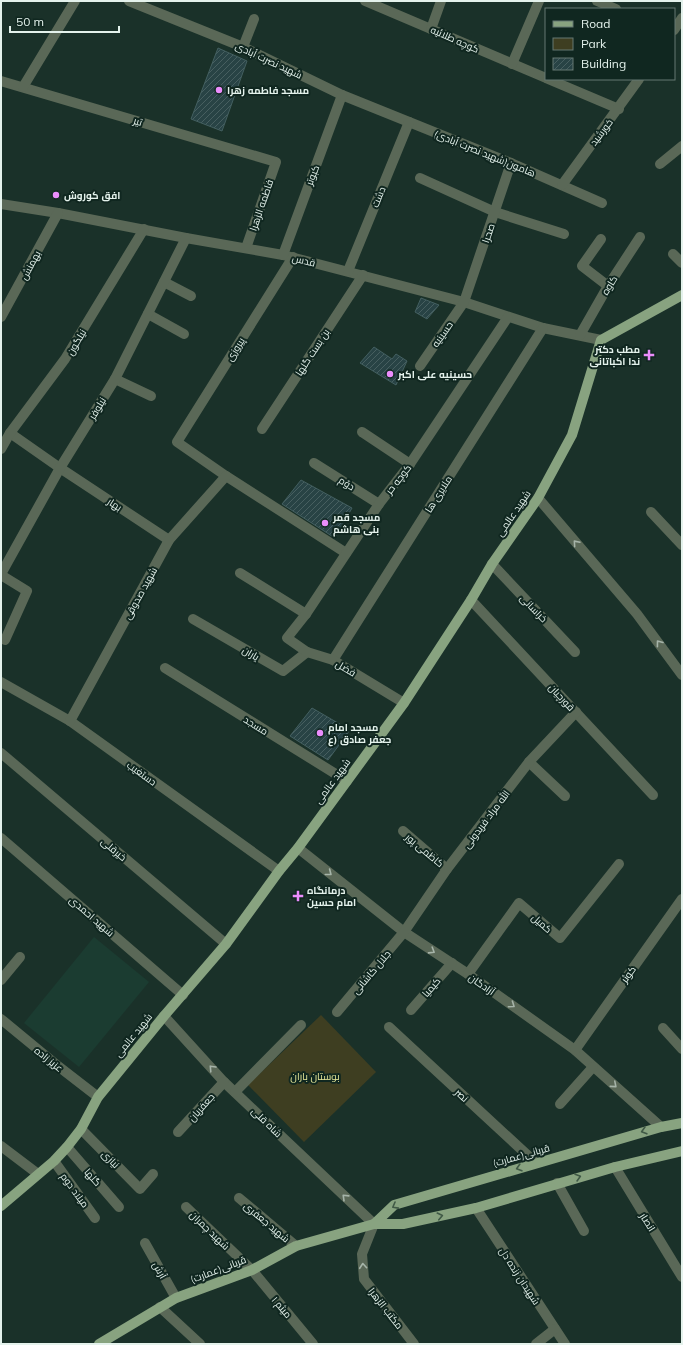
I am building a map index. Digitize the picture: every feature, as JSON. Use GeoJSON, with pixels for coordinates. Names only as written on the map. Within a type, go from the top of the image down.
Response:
{"type":"FeatureCollection","features":[{"type":"Feature","properties":{"kind":"main road"},"geometry":{"type":"LineString","coordinates":[[601,340],[682,295]]}},
{"type":"Feature","properties":{"kind":"main road","name":"شهید عالمی"},"geometry":{"type":"LineString","coordinates":[[1,1206],[54,1161],[67,1147],[81,1129],[98,1097],[164,1016],[226,944],[404,702],[471,600],[492,564],[538,498],[572,436],[601,340]]}},
{"type":"Feature","properties":{"kind":"main road","name":"(عمارت)قربانی"},"geometry":{"type":"LineString","coordinates":[[374,1224],[394,1205],[661,1126],[682,1123]]}},
{"type":"Feature","properties":{"kind":"main road","name":"(عمارت)قربانی"},"geometry":{"type":"LineString","coordinates":[[106,1342],[176,1298],[252,1270],[296,1246],[374,1224],[403,1224],[476,1208],[557,1183],[682,1151]]}},
{"type":"Feature","properties":{"kind":"street"},"geometry":{"type":"LineString","coordinates":[[23,87],[75,1]]}},
{"type":"Feature","properties":{"kind":"street","name":"شهید نصرت آبادی"},"geometry":{"type":"LineString","coordinates":[[129,1],[243,47],[342,95],[409,122]]}},
{"type":"Feature","properties":{"kind":"street","name":"کوچه طلائیه"},"geometry":{"type":"LineString","coordinates":[[365,1],[545,78]]}},
{"type":"Feature","properties":{"kind":"street"},"geometry":{"type":"LineString","coordinates":[[431,29],[441,1]]}},
{"type":"Feature","properties":{"kind":"street"},"geometry":{"type":"LineString","coordinates":[[512,64],[539,1]]}},
{"type":"Feature","properties":{"kind":"street"},"geometry":{"type":"LineString","coordinates":[[597,1],[614,8]]}},
{"type":"Feature","properties":{"kind":"street"},"geometry":{"type":"LineString","coordinates":[[675,28],[682,18]]}},
{"type":"Feature","properties":{"kind":"street"},"geometry":{"type":"LineString","coordinates":[[243,47],[254,19]]}},
{"type":"Feature","properties":{"kind":"street","name":"کوچه طلائیه"},"geometry":{"type":"LineString","coordinates":[[549,80],[619,109]]}},
{"type":"Feature","properties":{"kind":"street","name":"خورشید"},"geometry":{"type":"LineString","coordinates":[[562,185],[619,109],[638,80]]}},
{"type":"Feature","properties":{"kind":"street","name":"تیر"},"geometry":{"type":"LineString","coordinates":[[1,82],[23,87],[276,162]]}},
{"type":"Feature","properties":{"kind":"street","name":"کبوتر"},"geometry":{"type":"LineString","coordinates":[[288,256],[342,95]]}},
{"type":"Feature","properties":{"kind":"street","name":"(شهید نصرت آبادی)هامون"},"geometry":{"type":"LineString","coordinates":[[409,122],[511,163],[602,203]]}},
{"type":"Feature","properties":{"kind":"street","name":"دشت"},"geometry":{"type":"LineString","coordinates":[[348,271],[409,122]]}},
{"type":"Feature","properties":{"kind":"street"},"geometry":{"type":"LineString","coordinates":[[660,164],[682,146]]}},
{"type":"Feature","properties":{"kind":"street","name":"فاطمه الزهرا"},"geometry":{"type":"LineString","coordinates":[[246,248],[276,162]]}},
{"type":"Feature","properties":{"kind":"street","name":"صحرا"},"geometry":{"type":"LineString","coordinates":[[464,302],[511,163]]}},
{"type":"Feature","properties":{"kind":"street"},"geometry":{"type":"LineString","coordinates":[[420,178],[495,212],[564,234]]}},
{"type":"Feature","properties":{"kind":"street","name":"قدس"},"geometry":{"type":"LineString","coordinates":[[1,204],[58,213],[288,256],[464,302],[543,328],[601,340]]}},
{"type":"Feature","properties":{"kind":"street","name":"بهمنش"},"geometry":{"type":"LineString","coordinates":[[1,316],[58,213]]}},
{"type":"Feature","properties":{"kind":"street","name":"نیلگون"},"geometry":{"type":"LineString","coordinates":[[1,449],[10,433],[65,359],[144,229]]}},
{"type":"Feature","properties":{"kind":"street","name":"کاوه"},"geometry":{"type":"LineString","coordinates":[[580,335],[608,286],[640,237]]}},
{"type":"Feature","properties":{"kind":"street","name":"نیلوفر"},"geometry":{"type":"LineString","coordinates":[[1,575],[60,468],[115,379],[186,238]]}},
{"type":"Feature","properties":{"kind":"street"},"geometry":{"type":"LineString","coordinates":[[601,239],[582,266],[608,286]]}},
{"type":"Feature","properties":{"kind":"street"},"geometry":{"type":"LineString","coordinates":[[673,254],[682,263]]}},
{"type":"Feature","properties":{"kind":"street","name":"پیروزی"},"geometry":{"type":"LineString","coordinates":[[226,476],[177,442],[288,256]]}},
{"type":"Feature","properties":{"kind":"street","name":"بن بست گلها"},"geometry":{"type":"LineString","coordinates":[[262,429],[362,275]]}},
{"type":"Feature","properties":{"kind":"street"},"geometry":{"type":"LineString","coordinates":[[164,282],[191,296]]}},
{"type":"Feature","properties":{"kind":"street","name":"حسینیه"},"geometry":{"type":"LineString","coordinates":[[420,366],[464,302]]}},
{"type":"Feature","properties":{"kind":"street"},"geometry":{"type":"LineString","coordinates":[[148,314],[184,334]]}},
{"type":"Feature","properties":{"kind":"street","name":"کوچه حر"},"geometry":{"type":"LineString","coordinates":[[287,638],[306,614],[379,504],[410,464],[508,317]]}},
{"type":"Feature","properties":{"kind":"street","name":"ملایری ها"},"geometry":{"type":"LineString","coordinates":[[333,660],[543,328]]}},
{"type":"Feature","properties":{"kind":"street"},"geometry":{"type":"LineString","coordinates":[[115,379],[151,396]]}},
{"type":"Feature","properties":{"kind":"street"},"geometry":{"type":"LineString","coordinates":[[362,432],[410,464]]}},
{"type":"Feature","properties":{"kind":"street","name":"بهار"},"geometry":{"type":"LineString","coordinates":[[10,433],[169,540]]}},
{"type":"Feature","properties":{"kind":"street","name":"دوّم"},"geometry":{"type":"LineString","coordinates":[[314,463],[379,504]]}},
{"type":"Feature","properties":{"kind":"street"},"geometry":{"type":"LineString","coordinates":[[226,476],[346,553]]}},
{"type":"Feature","properties":{"kind":"street","name":"شهید صدوقی"},"geometry":{"type":"LineString","coordinates":[[70,722],[169,540],[226,476]]}},
{"type":"Feature","properties":{"kind":"street"},"geometry":{"type":"LineString","coordinates":[[538,498],[637,614],[682,675]]}},
{"type":"Feature","properties":{"kind":"street"},"geometry":{"type":"LineString","coordinates":[[651,512],[682,545]]}},
{"type":"Feature","properties":{"kind":"street","name":"خراسانی"},"geometry":{"type":"LineString","coordinates":[[492,564],[575,652]]}},
{"type":"Feature","properties":{"kind":"street"},"geometry":{"type":"LineString","coordinates":[[240,573],[306,614]]}},
{"type":"Feature","properties":{"kind":"street"},"geometry":{"type":"LineString","coordinates":[[1,575],[27,591],[5,640]]}},
{"type":"Feature","properties":{"kind":"street","name":"قورچیان"},"geometry":{"type":"LineString","coordinates":[[471,600],[653,795]]}},
{"type":"Feature","properties":{"kind":"street","name":"یاران"},"geometry":{"type":"LineString","coordinates":[[193,619],[283,671],[307,652]]}},
{"type":"Feature","properties":{"kind":"street","name":"فضل"},"geometry":{"type":"LineString","coordinates":[[287,638],[307,652],[333,660],[404,702]]}},
{"type":"Feature","properties":{"kind":"street","name":"مسجد"},"geometry":{"type":"LineString","coordinates":[[165,668],[347,781]]}},
{"type":"Feature","properties":{"kind":"street","name":"دستغیب"},"geometry":{"type":"LineString","coordinates":[[1,682],[70,722],[279,872]]}},
{"type":"Feature","properties":{"kind":"street","name":"الله مراد فریدونی"},"geometry":{"type":"LineString","coordinates":[[404,932],[447,869],[529,762],[576,712]]}},
{"type":"Feature","properties":{"kind":"street","name":"خیرقلی"},"geometry":{"type":"LineString","coordinates":[[1,753],[226,944]]}},
{"type":"Feature","properties":{"kind":"street"},"geometry":{"type":"LineString","coordinates":[[529,762],[565,796]]}},
{"type":"Feature","properties":{"kind":"street","name":"کاظمی پور"},"geometry":{"type":"LineString","coordinates":[[403,831],[447,869]]}},
{"type":"Feature","properties":{"kind":"street","name":"شهید احمدی"},"geometry":{"type":"LineString","coordinates":[[1,838],[183,994]]}},
{"type":"Feature","properties":{"kind":"street","name":"آزادگان"},"geometry":{"type":"LineString","coordinates":[[298,848],[404,932],[468,974],[575,1050],[661,1126]]}},
{"type":"Feature","properties":{"kind":"street","name":"کمیل"},"geometry":{"type":"LineString","coordinates":[[468,974],[519,902],[560,938],[619,864]]}},
{"type":"Feature","properties":{"kind":"street","name":"کوثر"},"geometry":{"type":"LineString","coordinates":[[575,1050],[682,899]]}},
{"type":"Feature","properties":{"kind":"street","name":"جلال کاشانی"},"geometry":{"type":"LineString","coordinates":[[337,1012],[404,932]]}},
{"type":"Feature","properties":{"kind":"street"},"geometry":{"type":"LineString","coordinates":[[1,980],[20,957]]}},
{"type":"Feature","properties":{"kind":"street","name":"کیمیا"},"geometry":{"type":"LineString","coordinates":[[411,1010],[452,963]]}},
{"type":"Feature","properties":{"kind":"street","name":"شاه قلی"},"geometry":{"type":"LineString","coordinates":[[164,1016],[224,1082],[374,1224]]}},
{"type":"Feature","properties":{"kind":"street","name":"عزیز زاده"},"geometry":{"type":"LineString","coordinates":[[1,1019],[98,1097]]}},
{"type":"Feature","properties":{"kind":"street"},"geometry":{"type":"LineString","coordinates":[[235,1092],[301,1025]]}},
{"type":"Feature","properties":{"kind":"street","name":"نصر"},"geometry":{"type":"LineString","coordinates":[[389,1027],[536,1163]]}},
{"type":"Feature","properties":{"kind":"street"},"geometry":{"type":"LineString","coordinates":[[663,1028],[682,1048]]}},
{"type":"Feature","properties":{"kind":"street"},"geometry":{"type":"LineString","coordinates":[[560,1104],[593,1067]]}},
{"type":"Feature","properties":{"kind":"street","name":"جعفریان"},"geometry":{"type":"LineString","coordinates":[[178,1132],[224,1082]]}},
{"type":"Feature","properties":{"kind":"street","name":"نیازی"},"geometry":{"type":"LineString","coordinates":[[81,1129],[140,1189],[153,1174]]}},
{"type":"Feature","properties":{"kind":"street"},"geometry":{"type":"LineString","coordinates":[[1,1146],[38,1174]]}},
{"type":"Feature","properties":{"kind":"street","name":"گلها"},"geometry":{"type":"LineString","coordinates":[[67,1147],[119,1207]]}},
{"type":"Feature","properties":{"kind":"street","name":"میلاد دوم"},"geometry":{"type":"LineString","coordinates":[[54,1161],[96,1218]]}},
{"type":"Feature","properties":{"kind":"street","name":"انصار"},"geometry":{"type":"LineString","coordinates":[[615,1167],[682,1277]]}},
{"type":"Feature","properties":{"kind":"street"},"geometry":{"type":"LineString","coordinates":[[557,1183],[584,1230]]}},
{"type":"Feature","properties":{"kind":"street","name":"شهید جعفری"},"geometry":{"type":"LineString","coordinates":[[239,1198],[296,1246]]}},
{"type":"Feature","properties":{"kind":"street","name":"شهید چمران"},"geometry":{"type":"LineString","coordinates":[[186,1207],[252,1270]]}},
{"type":"Feature","properties":{"kind":"street","name":"شهیدان زنده دل"},"geometry":{"type":"LineString","coordinates":[[476,1208],[565,1344]]}},
{"type":"Feature","properties":{"kind":"street","name":"مکتب الزهرا"},"geometry":{"type":"LineString","coordinates":[[374,1224],[362,1254],[364,1279],[414,1344]]}},
{"type":"Feature","properties":{"kind":"street","name":"آرش"},"geometry":{"type":"LineString","coordinates":[[145,1243],[176,1298]]}},
{"type":"Feature","properties":{"kind":"street","name":"میثم ۱"},"geometry":{"type":"LineString","coordinates":[[252,1270],[313,1344]]}},
{"type":"Feature","properties":{"kind":"street"},"geometry":{"type":"LineString","coordinates":[[160,1307],[200,1344]]}},
{"type":"Feature","properties":{"kind":"street"},"geometry":{"type":"LineString","coordinates":[[536,1344],[555,1329]]}},
{"type":"Feature","properties":{"kind":"shaded area"},"geometry":{"type":"Polygon","coordinates":[[[94,937],[149,982],[79,1067],[24,1023],[94,937]]]}},
{"type":"Feature","properties":{"kind":"green space","name":"بوستان باران"},"geometry":{"type":"Polygon","coordinates":[[[321,1015],[376,1072],[304,1142],[248,1085],[321,1015]]]}},
{"type":"Feature","properties":{"kind":"building","name":"مسجد فاطمه زهرا"},"geometry":{"type":"Polygon","coordinates":[[[218,48],[247,61],[222,131],[191,119],[218,48]]]}},
{"type":"Feature","properties":{"kind":"building"},"geometry":{"type":"Polygon","coordinates":[[[421,298],[439,305],[427,319],[415,312],[421,298]]]}},
{"type":"Feature","properties":{"kind":"building","name":"حسینیه علی اکبر"},"geometry":{"type":"Polygon","coordinates":[[[374,347],[392,359],[396,354],[407,361],[396,385],[360,363],[374,347]]]}},
{"type":"Feature","properties":{"kind":"building","name":"مسجد قمر بنی هاشم"},"geometry":{"type":"Polygon","coordinates":[[[301,480],[352,508],[335,538],[282,504],[301,480]]]}},
{"type":"Feature","properties":{"kind":"building","name":"مسجد امام جعفر صادق (ع"},"geometry":{"type":"Polygon","coordinates":[[[312,708],[350,730],[328,760],[290,736],[312,708]]]}},
{"type":"Feature","properties":{"kind":"place","name":"مسجد فاطمه زهرا"},"geometry":{"type":"Point","coordinates":[219,90]}},
{"type":"Feature","properties":{"kind":"place","name":"افق کوروش"},"geometry":{"type":"Point","coordinates":[56,195]}},
{"type":"Feature","properties":{"kind":"place","name":"مطب دکتر ندا اکباتانی"},"geometry":{"type":"Point","coordinates":[649,355]}},
{"type":"Feature","properties":{"kind":"place","name":"حسینیه علی اکبر"},"geometry":{"type":"Point","coordinates":[390,374]}},
{"type":"Feature","properties":{"kind":"place","name":"مسجد قمر بنی هاشم"},"geometry":{"type":"Point","coordinates":[325,523]}},
{"type":"Feature","properties":{"kind":"place","name":"مسجد امام جعفر صادق (ع"},"geometry":{"type":"Point","coordinates":[320,733]}},
{"type":"Feature","properties":{"kind":"place","name":"درمانگاه امام حسین"},"geometry":{"type":"Point","coordinates":[298,896]}}]}
